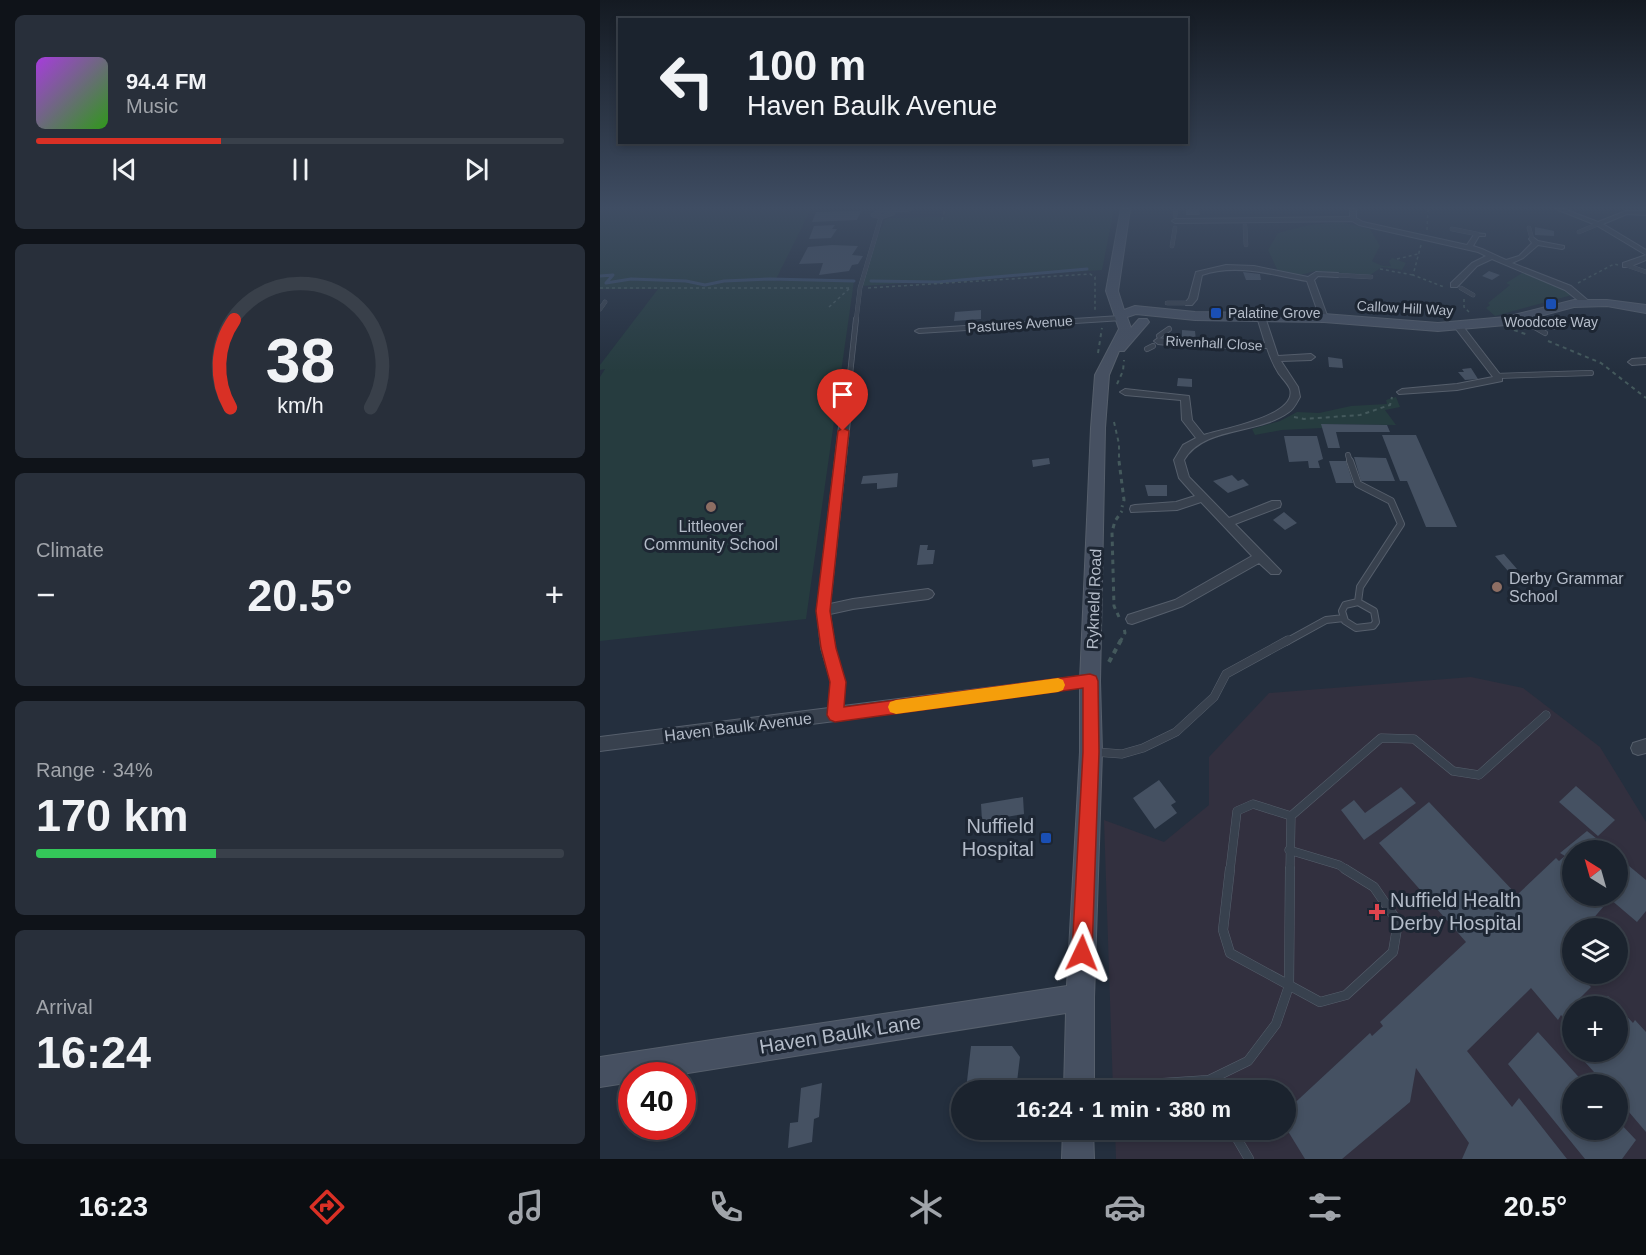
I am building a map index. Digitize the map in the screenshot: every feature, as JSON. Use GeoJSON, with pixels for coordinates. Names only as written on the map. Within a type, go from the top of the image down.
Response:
{"type":"FeatureCollection","features":[{"type":"Feature","properties":{"kind":"street"},"geometry":{"type":"LineString","coordinates":[[1118,263],[1112,291],[1122,318]]}},
{"type":"Feature","properties":{"kind":"street"},"geometry":{"type":"LineString","coordinates":[[1452,287],[1467,275],[1474,263]]}},
{"type":"Feature","properties":{"kind":"street"},"geometry":{"type":"LineString","coordinates":[[1506,263],[1568,288],[1587,303]]}},
{"type":"Feature","properties":{"kind":"street"},"geometry":{"type":"LineString","coordinates":[[1626,265],[1630,263]]}},
{"type":"Feature","properties":{"kind":"street"},"geometry":{"type":"LineString","coordinates":[[1189,303],[1193,299],[1196,274],[1217,269],[1240,267],[1310,279],[1316,274],[1335,275]]}},
{"type":"Feature","properties":{"kind":"street"},"geometry":{"type":"LineString","coordinates":[[1310,279],[1324,318]]}},
{"type":"Feature","properties":{"kind":"street"},"geometry":{"type":"LineString","coordinates":[[1107,361],[1137,331],[1143,317],[1125,299],[1115,282]]}},
{"type":"Feature","properties":{"kind":"street","name":"Callow Hill Way"},"geometry":{"type":"LineString","coordinates":[[1122,318],[1136,324],[1143,317],[1196,315],[1324,318],[1459,327],[1493,323],[1561,306],[1587,303],[1646,309]]}},
{"type":"Feature","properties":{"kind":"street"},"geometry":{"type":"LineString","coordinates":[[1261,317],[1275,358],[1283,374],[1295,389],[1293,404],[1281,414],[1202,439],[1182,451],[1179,465],[1184,478],[1275,571]]}},
{"type":"Feature","properties":{"kind":"street","name":"Pastures Avenue"},"geometry":{"type":"LineString","coordinates":[[920,331],[1122,318]]}},
{"type":"Feature","properties":{"kind":"street","name":"Rykneld Road"},"geometry":{"type":"LineString","coordinates":[[1079,1080],[1080,998],[1091,752],[1090,681],[1098,428],[1102,375],[1125,329],[1122,318]]}},
{"type":"Feature","properties":{"kind":"street"},"geometry":{"type":"LineString","coordinates":[[1402,392],[1476,385],[1499,380],[1459,327]]}},
{"type":"Feature","properties":{"kind":"street","name":"Rivenhall Close"},"geometry":{"type":"LineString","coordinates":[[1154,343],[1271,346]]}},
{"type":"Feature","properties":{"kind":"street"},"geometry":{"type":"LineString","coordinates":[[1275,358],[1311,357]]}},
{"type":"Feature","properties":{"kind":"street"},"geometry":{"type":"LineString","coordinates":[[1632,363],[1646,361]]}},
{"type":"Feature","properties":{"kind":"street"},"geometry":{"type":"LineString","coordinates":[[1423,381],[1429,389]]}},
{"type":"Feature","properties":{"kind":"street"},"geometry":{"type":"LineString","coordinates":[[1125,392],[1186,398],[1187,420],[1202,439]]}},
{"type":"Feature","properties":{"kind":"street"},"geometry":{"type":"LineString","coordinates":[[835,715],[838,682],[828,648],[823,611],[848,393]]}},
{"type":"Feature","properties":{"kind":"street"},"geometry":{"type":"LineString","coordinates":[[1135,509],[1177,506],[1203,497]]}},
{"type":"Feature","properties":{"kind":"street"},"geometry":{"type":"LineString","coordinates":[[1228,523],[1276,504]]}},
{"type":"Feature","properties":{"kind":"street"},"geometry":{"type":"LineString","coordinates":[[1131,619],[1179,603],[1260,557]]}},
{"type":"Feature","properties":{"kind":"street"},"geometry":{"type":"LineString","coordinates":[[823,611],[853,604],[928,594]]}},
{"type":"Feature","properties":{"kind":"street","name":"Haven Baulk Avenue"},"geometry":{"type":"LineString","coordinates":[[600,744],[1090,681]]}},
{"type":"Feature","properties":{"kind":"street","name":"Haven Baulk Lane"},"geometry":{"type":"LineString","coordinates":[[600,1072],[1034,1003],[1080,998]]}},
{"type":"Feature","properties":{"kind":"street"},"geometry":{"type":"LineString","coordinates":[[1078,1140],[1078,1159]]}},
{"type":"Feature","properties":{"kind":"lane"},"geometry":{"type":"LineString","coordinates":[[848,393],[860,288],[867,263]]}},
{"type":"Feature","properties":{"kind":"lane"},"geometry":{"type":"LineString","coordinates":[[1626,265],[1646,272]]}},
{"type":"Feature","properties":{"kind":"lane"},"geometry":{"type":"LineString","coordinates":[[1335,275],[1371,277]]}},
{"type":"Feature","properties":{"kind":"lane"},"geometry":{"type":"LineString","coordinates":[[1452,287],[1473,295]]}},
{"type":"Feature","properties":{"kind":"lane"},"geometry":{"type":"LineString","coordinates":[[600,309],[605,302]]}},
{"type":"Feature","properties":{"kind":"lane"},"geometry":{"type":"LineString","coordinates":[[1167,303],[1189,303]]}},
{"type":"Feature","properties":{"kind":"lane"},"geometry":{"type":"LineString","coordinates":[[1519,318],[1545,333]]}},
{"type":"Feature","properties":{"kind":"lane"},"geometry":{"type":"LineString","coordinates":[[1154,343],[1169,329]]}},
{"type":"Feature","properties":{"kind":"lane"},"geometry":{"type":"LineString","coordinates":[[1496,376],[1591,373]]}},
{"type":"Feature","properties":{"kind":"lane"},"geometry":{"type":"LineString","coordinates":[[1348,455],[1358,484],[1391,501],[1401,524],[1360,586],[1358,602]]}},
{"type":"Feature","properties":{"kind":"lane"},"geometry":{"type":"LineString","coordinates":[[1358,602],[1369,606],[1375,613],[1376,622],[1373,626],[1356,628],[1344,618],[1342,611],[1345,605],[1358,602]]}},
{"type":"Feature","properties":{"kind":"lane"},"geometry":{"type":"LineString","coordinates":[[1091,752],[1122,754],[1143,748],[1176,732],[1214,697],[1226,674],[1326,620],[1344,618]]}},
{"type":"Feature","properties":{"kind":"lane"},"geometry":{"type":"LineString","coordinates":[[1209,1080],[1248,1061],[1276,1024],[1289,986],[1291,816],[1382,738],[1414,739],[1453,771],[1479,775],[1546,715]]}},
{"type":"Feature","properties":{"kind":"lane"},"geometry":{"type":"LineString","coordinates":[[1289,850],[1339,866],[1374,887],[1398,922],[1393,952],[1346,996],[1320,1002],[1230,954],[1223,930],[1237,811],[1253,804],[1291,816]]}},
{"type":"Feature","properties":{"kind":"lane"},"geometry":{"type":"LineString","coordinates":[[1238,1140],[1249,1159]]}},
{"type":"Feature","properties":{"kind":"path"},"geometry":{"type":"LineString","coordinates":[[1413,275],[1416,263]]}},
{"type":"Feature","properties":{"kind":"path"},"geometry":{"type":"LineString","coordinates":[[1568,288],[1614,264],[1626,265]]}},
{"type":"Feature","properties":{"kind":"path"},"geometry":{"type":"LineString","coordinates":[[1380,270],[1413,275],[1452,287],[1467,310],[1479,320],[1487,319],[1538,338]]}},
{"type":"Feature","properties":{"kind":"path"},"geometry":{"type":"LineString","coordinates":[[600,288],[860,288],[1090,274],[1095,277],[1095,320]]}},
{"type":"Feature","properties":{"kind":"path"},"geometry":{"type":"LineString","coordinates":[[829,307],[850,288]]}},
{"type":"Feature","properties":{"kind":"path"},"geometry":{"type":"LineString","coordinates":[[1547,341],[1596,360],[1646,398]]}},
{"type":"Feature","properties":{"kind":"path"},"geometry":{"type":"LineString","coordinates":[[1125,392],[1114,391],[1123,371],[1126,356],[1154,343]]}},
{"type":"Feature","properties":{"kind":"path"},"geometry":{"type":"LineString","coordinates":[[1281,414],[1304,419],[1366,414],[1386,408],[1390,405],[1391,397],[1402,392]]}},
{"type":"Feature","properties":{"kind":"path"},"geometry":{"type":"LineString","coordinates":[[1090,681],[1107,665],[1125,633],[1114,606],[1112,532],[1115,521],[1122,514],[1124,500],[1119,471],[1119,444],[1113,419]]}},
{"type":"Feature","properties":{"kind":"path"},"geometry":{"type":"LineString","coordinates":[[1122,508],[1135,509]]}},
{"type":"Feature","properties":{"kind":"shaded area","name":"Nuffield Health Derby Hospital"},"geometry":{"type":"Polygon","coordinates":[[[1471,677],[1523,688],[1600,747],[1646,822],[1646,1159],[1116,1159],[1115,1140],[1296,1140],[1296,1080],[1113,1080],[1104,820],[1164,842],[1209,805],[1209,757],[1269,693],[1471,677]]]}},
{"type":"Feature","properties":{"kind":"green space","name":"Littleover Community School"},"geometry":{"type":"Polygon","coordinates":[[[600,263],[784,263],[775,281],[854,281],[806,619],[600,641],[600,377],[605,369],[600,370],[600,365],[658,289],[600,289],[600,263]]]}},
{"type":"Feature","properties":{"kind":"green space"},"geometry":{"type":"Polygon","coordinates":[[[869,263],[1103,263],[1102,270],[862,286],[869,263]]]}},
{"type":"Feature","properties":{"kind":"green space"},"geometry":{"type":"Polygon","coordinates":[[[1274,263],[1377,263],[1391,266],[1390,263],[1406,263],[1402,270],[1382,267],[1370,275],[1315,271],[1300,275],[1278,271],[1274,263]]]}},
{"type":"Feature","properties":{"kind":"green space"},"geometry":{"type":"Polygon","coordinates":[[[1524,272],[1562,287],[1572,295],[1495,316],[1486,308],[1490,305],[1488,303],[1510,285],[1506,283],[1524,272]]]}},
{"type":"Feature","properties":{"kind":"green space"},"geometry":{"type":"Polygon","coordinates":[[[1396,397],[1400,407],[1385,410],[1396,425],[1322,424],[1322,428],[1282,430],[1255,435],[1252,429],[1280,421],[1297,412],[1319,413],[1351,406],[1387,404],[1386,400],[1396,397]]]}},
{"type":"Feature","properties":{"kind":"building"},"geometry":{"type":"Polygon","coordinates":[[[823,263],[859,263],[852,265],[849,271],[819,275],[823,263]]]}},
{"type":"Feature","properties":{"kind":"building"},"geometry":{"type":"Polygon","coordinates":[[[1489,271],[1500,275],[1492,280],[1482,276],[1489,271]]]}},
{"type":"Feature","properties":{"kind":"building"},"geometry":{"type":"Polygon","coordinates":[[[1243,272],[1260,274],[1261,280],[1246,280],[1243,272]]]}},
{"type":"Feature","properties":{"kind":"building"},"geometry":{"type":"Polygon","coordinates":[[[981,310],[981,319],[954,321],[955,312],[981,310]]]}},
{"type":"Feature","properties":{"kind":"building"},"geometry":{"type":"Polygon","coordinates":[[[1555,320],[1566,328],[1553,330],[1542,321],[1555,320]]]}},
{"type":"Feature","properties":{"kind":"building"},"geometry":{"type":"Polygon","coordinates":[[[1182,330],[1195,331],[1196,341],[1182,340],[1182,330]]]}},
{"type":"Feature","properties":{"kind":"building"},"geometry":{"type":"Polygon","coordinates":[[[1328,357],[1342,359],[1343,368],[1329,367],[1328,357]]]}},
{"type":"Feature","properties":{"kind":"building"},"geometry":{"type":"Polygon","coordinates":[[[1471,368],[1478,379],[1465,380],[1458,372],[1464,372],[1462,369],[1471,368]]]}},
{"type":"Feature","properties":{"kind":"building"},"geometry":{"type":"Polygon","coordinates":[[[1178,378],[1192,379],[1192,387],[1177,386],[1178,378]]]}},
{"type":"Feature","properties":{"kind":"building"},"geometry":{"type":"Polygon","coordinates":[[[1321,424],[1387,425],[1390,432],[1336,432],[1340,448],[1328,448],[1321,424]]]}},
{"type":"Feature","properties":{"kind":"building"},"geometry":{"type":"Polygon","coordinates":[[[1382,435],[1416,435],[1457,527],[1426,527],[1407,481],[1400,481],[1382,435]]]}},
{"type":"Feature","properties":{"kind":"building"},"geometry":{"type":"Polygon","coordinates":[[[1284,436],[1317,436],[1323,459],[1318,461],[1320,468],[1309,468],[1308,461],[1289,462],[1284,436]]]}},
{"type":"Feature","properties":{"kind":"building"},"geometry":{"type":"Polygon","coordinates":[[[1354,457],[1386,458],[1395,481],[1361,481],[1354,457]]]}},
{"type":"Feature","properties":{"kind":"building"},"geometry":{"type":"Polygon","coordinates":[[[1049,458],[1050,464],[1033,467],[1032,460],[1049,458]]]}},
{"type":"Feature","properties":{"kind":"building"},"geometry":{"type":"Polygon","coordinates":[[[1329,461],[1346,461],[1353,483],[1336,483],[1329,461]]]}},
{"type":"Feature","properties":{"kind":"building"},"geometry":{"type":"Polygon","coordinates":[[[898,473],[897,487],[877,489],[877,483],[861,484],[863,476],[898,473]]]}},
{"type":"Feature","properties":{"kind":"building"},"geometry":{"type":"Polygon","coordinates":[[[1232,475],[1238,481],[1243,479],[1249,485],[1228,493],[1213,481],[1232,475]]]}},
{"type":"Feature","properties":{"kind":"building"},"geometry":{"type":"Polygon","coordinates":[[[1145,485],[1167,485],[1167,496],[1148,496],[1145,485]]]}},
{"type":"Feature","properties":{"kind":"building"},"geometry":{"type":"Polygon","coordinates":[[[1284,512],[1297,523],[1285,530],[1273,520],[1284,512]]]}},
{"type":"Feature","properties":{"kind":"building"},"geometry":{"type":"Polygon","coordinates":[[[920,545],[928,545],[927,550],[935,550],[933,564],[917,565],[920,545]]]}},
{"type":"Feature","properties":{"kind":"building"},"geometry":{"type":"Polygon","coordinates":[[[1504,554],[1517,569],[1508,571],[1495,556],[1504,554]]]}},
{"type":"Feature","properties":{"kind":"building"},"geometry":{"type":"Polygon","coordinates":[[[1159,780],[1176,802],[1171,805],[1177,813],[1155,829],[1133,798],[1159,780]]]}},
{"type":"Feature","properties":{"kind":"building"},"geometry":{"type":"Polygon","coordinates":[[[1576,786],[1615,820],[1598,836],[1559,802],[1576,786]]]}},
{"type":"Feature","properties":{"kind":"building"},"geometry":{"type":"Polygon","coordinates":[[[1401,787],[1416,803],[1364,840],[1341,810],[1354,800],[1365,813],[1401,787]]]}},
{"type":"Feature","properties":{"kind":"building"},"geometry":{"type":"Polygon","coordinates":[[[1023,797],[1024,814],[982,821],[981,804],[1023,797]]]}},
{"type":"Feature","properties":{"kind":"building"},"geometry":{"type":"Polygon","coordinates":[[[1429,802],[1517,895],[1556,858],[1559,861],[1562,858],[1562,906],[1604,906],[1594,918],[1562,918],[1562,984],[1588,984],[1591,987],[1582,996],[1562,996],[1562,1016],[1558,1020],[1531,988],[1467,1051],[1512,1107],[1519,1098],[1567,1159],[1462,1159],[1469,1143],[1416,1068],[1410,1102],[1342,1159],[1305,1159],[1293,1140],[1296,1140],[1296,1102],[1370,1033],[1372,1036],[1383,1026],[1380,1022],[1466,942],[1379,843],[1429,802]]]}},
{"type":"Feature","properties":{"kind":"building"},"geometry":{"type":"Polygon","coordinates":[[[1587,831],[1598,840],[1576,840],[1587,831]]]}},
{"type":"Feature","properties":{"kind":"building"},"geometry":{"type":"Polygon","coordinates":[[[1628,865],[1646,880],[1646,911],[1637,922],[1618,906],[1628,906],[1628,865]]]}},
{"type":"Feature","properties":{"kind":"building"},"geometry":{"type":"Polygon","coordinates":[[[1628,1018],[1633,1023],[1635,1020],[1646,1032],[1646,1132],[1628,1111],[1628,1074],[1592,1074],[1594,1072],[1585,1062],[1628,1062],[1628,1018]]]}},
{"type":"Feature","properties":{"kind":"building"},"geometry":{"type":"Polygon","coordinates":[[[1538,1032],[1562,1059],[1562,1062],[1565,1062],[1576,1074],[1562,1074],[1562,1131],[1508,1064],[1538,1032]]]}},
{"type":"Feature","properties":{"kind":"building"},"geometry":{"type":"Polygon","coordinates":[[[971,1046],[1012,1046],[1020,1057],[1017,1080],[967,1080],[971,1046]]]}},
{"type":"Feature","properties":{"kind":"building"},"geometry":{"type":"Polygon","coordinates":[[[822,1083],[819,1117],[814,1119],[812,1142],[788,1148],[790,1123],[798,1122],[801,1088],[822,1083]]]}},
{"type":"Feature","properties":{"kind":"building"},"geometry":{"type":"Polygon","coordinates":[[[1628,1132],[1636,1140],[1622,1159],[1585,1159],[1570,1140],[1628,1140],[1628,1132]]]}},
{"type":"Feature","properties":{"kind":"waterway"},"geometry":{"type":"LineString","coordinates":[[871,281],[938,282],[1087,269]]}},
{"type":"Feature","properties":{"kind":"waterway"},"geometry":{"type":"LineString","coordinates":[[600,276],[613,275],[606,283],[631,279],[686,281],[705,285],[724,281],[770,279],[854,281]]}},
{"type":"Feature","properties":{"kind":"slow traffic"},"geometry":{"type":"LineString","coordinates":[[896,707],[1058,685]]}},
{"type":"Feature","properties":{"kind":"place","name":"Woodcote Way"},"geometry":{"type":"Point","coordinates":[1551,304]}},
{"type":"Feature","properties":{"kind":"place","name":"Palatine Grove"},"geometry":{"type":"Point","coordinates":[1216,313]}},
{"type":"Feature","properties":{"kind":"place","name":"Littleover Community School"},"geometry":{"type":"Point","coordinates":[711,507]}},
{"type":"Feature","properties":{"kind":"place","name":"Derby Grammar School"},"geometry":{"type":"Point","coordinates":[1497,587]}},
{"type":"Feature","properties":{"kind":"place","name":"Nuffield Hospital"},"geometry":{"type":"Point","coordinates":[1046,838]}},
{"type":"Feature","properties":{"kind":"place","name":"Nuffield Health Derby Hospital"},"geometry":{"type":"Point","coordinates":[1377,912]}},
{"type":"Feature","properties":{"kind":"route"},"geometry":{"type":"LineString","coordinates":[[843,431],[823,611],[828,648],[838,682],[835,715],[1090,681],[1091,752],[1082,953]]}}]}
